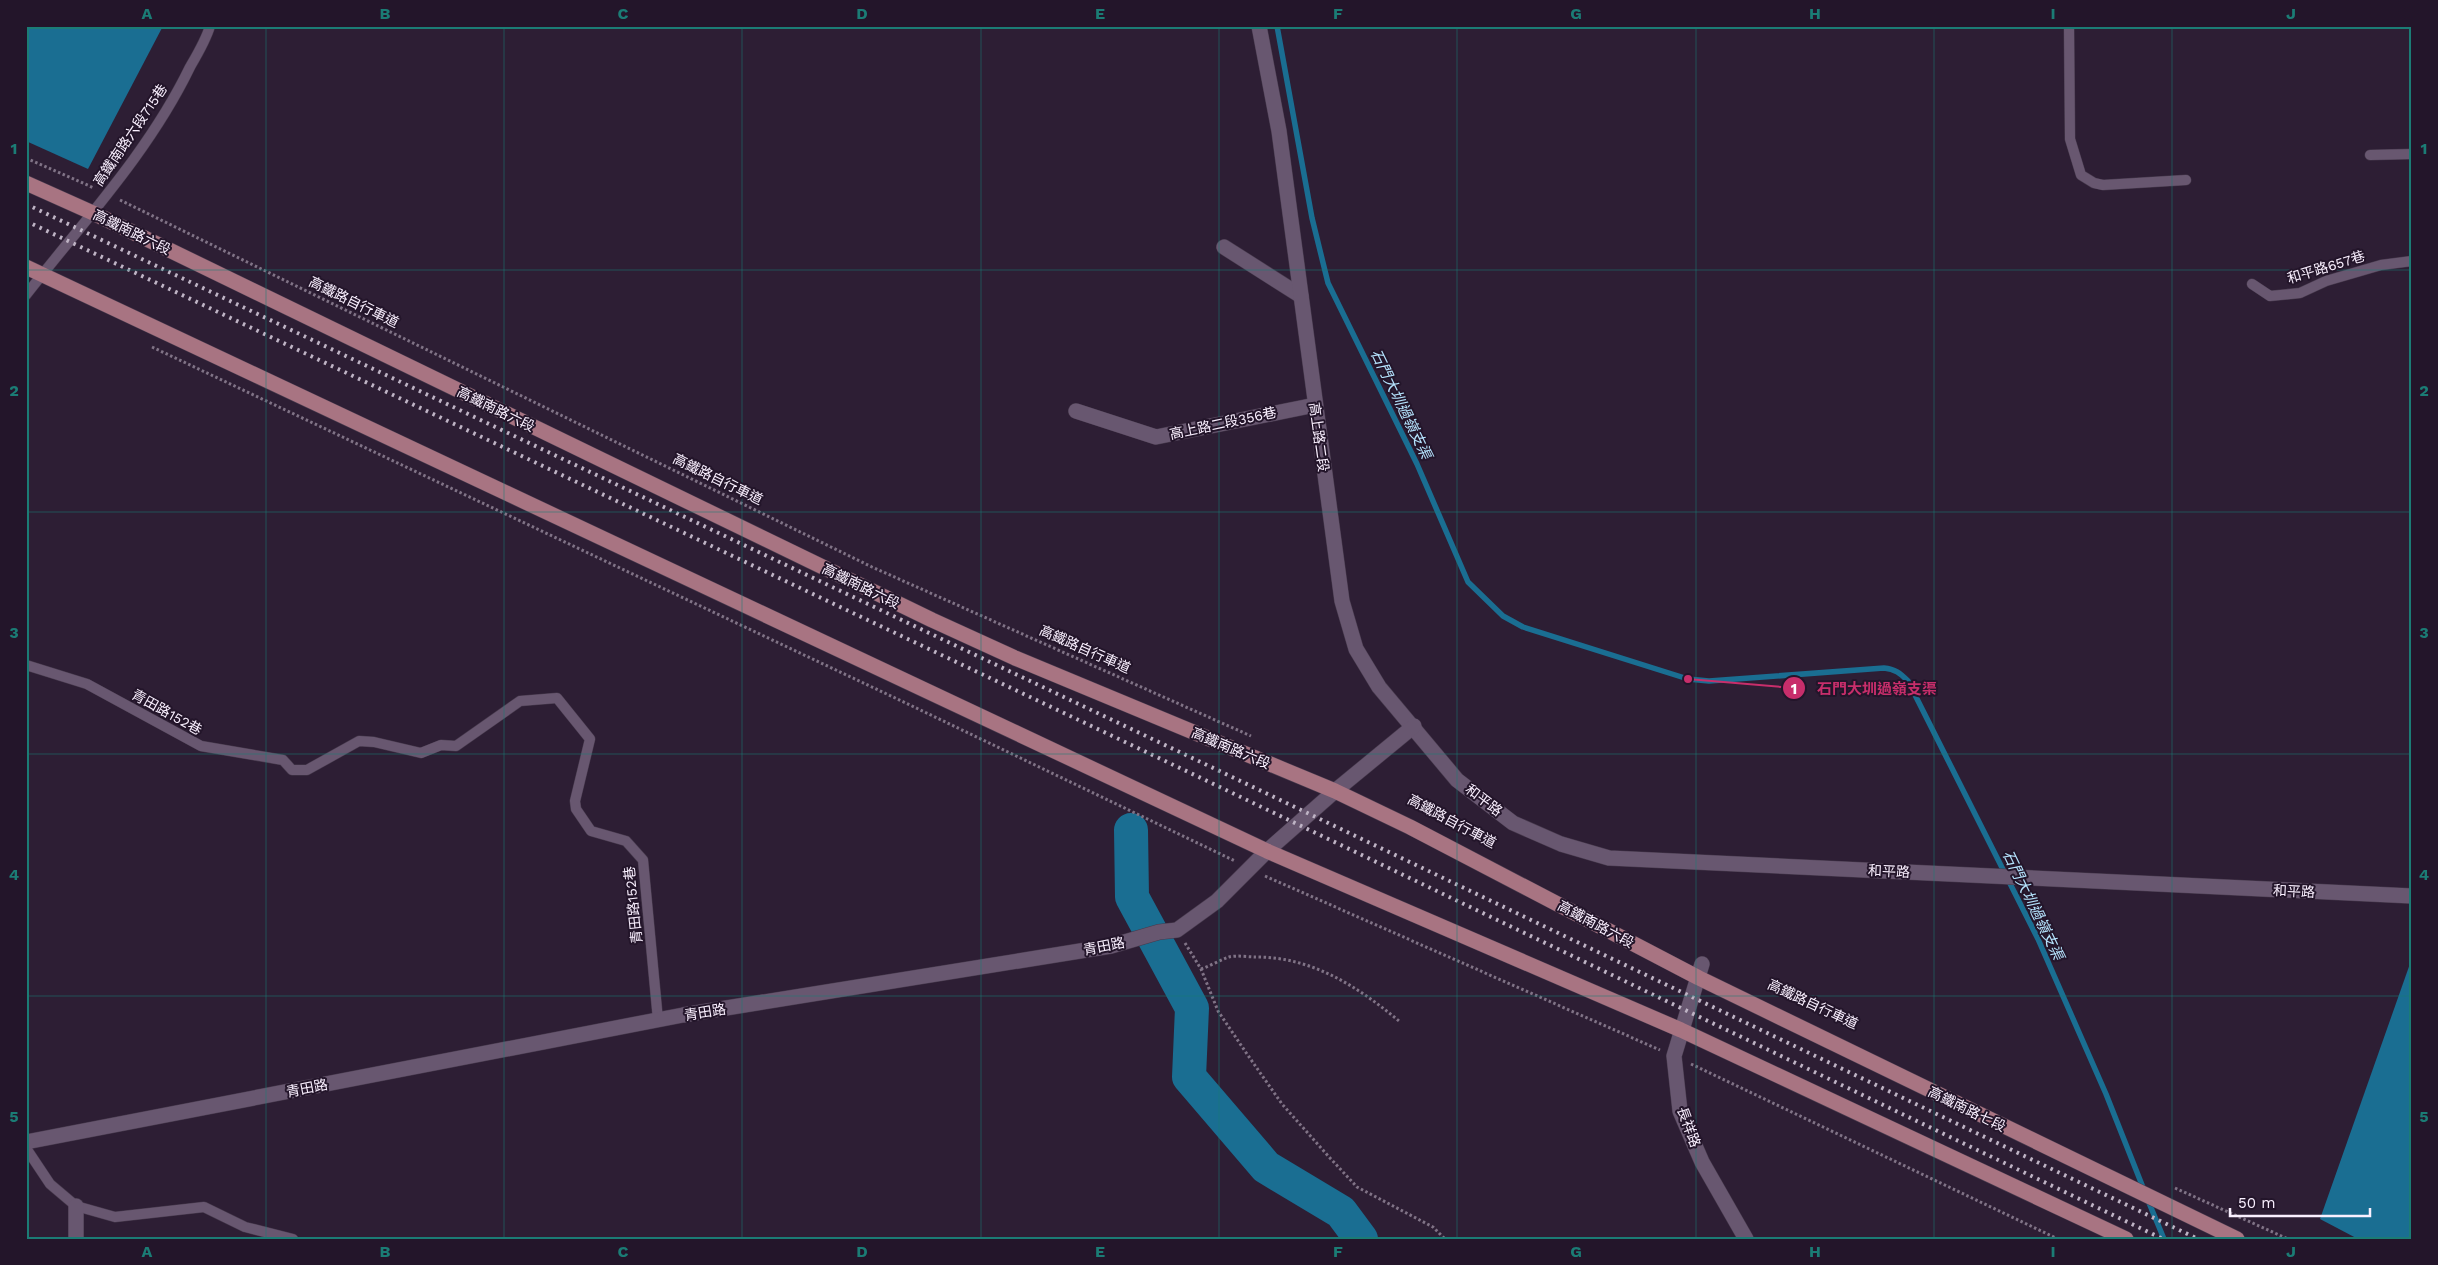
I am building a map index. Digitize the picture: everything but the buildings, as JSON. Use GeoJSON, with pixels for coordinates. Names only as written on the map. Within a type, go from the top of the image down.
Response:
{"type":"FeatureCollection","features":[{"type":"Feature","properties":{"kind":"main road","name":"高鐵南路六段"},"geometry":{"type":"LineString","coordinates":[[26,183],[93,213],[932,620],[1015,658],[1335,791],[1700,971]]}},
{"type":"Feature","properties":{"kind":"main road"},"geometry":{"type":"LineString","coordinates":[[26,267],[1268,851],[1682,1030],[2126,1239]]}},
{"type":"Feature","properties":{"kind":"main road","name":"高鐵南路七段"},"geometry":{"type":"LineString","coordinates":[[1700,971],[2141,1193],[2237,1239]]}},
{"type":"Feature","properties":{"kind":"street","name":"高上路二段"},"geometry":{"type":"LineString","coordinates":[[1259,26],[1279,131],[1342,601],[1356,649],[1379,687],[1414,726]]}},
{"type":"Feature","properties":{"kind":"street"},"geometry":{"type":"LineString","coordinates":[[1224,247],[1301,296]]}},
{"type":"Feature","properties":{"kind":"street","name":"高上路二段356巷"},"geometry":{"type":"LineString","coordinates":[[1076,411],[1156,437],[1315,405]]}},
{"type":"Feature","properties":{"kind":"street"},"geometry":{"type":"LineString","coordinates":[[1335,791],[1414,726]]}},
{"type":"Feature","properties":{"kind":"street","name":"和平路"},"geometry":{"type":"LineString","coordinates":[[1414,726],[1457,780],[1513,823],[1561,844],[1609,858],[2412,896]]}},
{"type":"Feature","properties":{"kind":"street","name":"青田路"},"geometry":{"type":"LineString","coordinates":[[26,1142],[658,1020],[1111,946],[1159,932],[1177,930],[1217,901],[1268,851],[1335,791]]}},
{"type":"Feature","properties":{"kind":"street","name":"長祥路"},"geometry":{"type":"LineString","coordinates":[[1700,971],[1674,1056],[1680,1110],[1702,1162],[1746,1239]]}},
{"type":"Feature","properties":{"kind":"street"},"geometry":{"type":"LineString","coordinates":[[76,1206],[76,1239]]}},
{"type":"Feature","properties":{"kind":"lane","name":"高鐵南路六段715巷"},"geometry":{"type":"LineString","coordinates":[[26,295],[93,213],[156,126],[184,80],[210,26]]}},
{"type":"Feature","properties":{"kind":"lane"},"geometry":{"type":"LineString","coordinates":[[2070,26],[2070,139],[2081,175],[2094,183],[2103,185],[2186,180]]}},
{"type":"Feature","properties":{"kind":"lane"},"geometry":{"type":"LineString","coordinates":[[2370,155],[2412,154]]}},
{"type":"Feature","properties":{"kind":"lane","name":"和平路657巷"},"geometry":{"type":"LineString","coordinates":[[2252,284],[2270,296],[2300,293],[2326,280],[2381,265],[2412,261]]}},
{"type":"Feature","properties":{"kind":"lane","name":"青田路152巷"},"geometry":{"type":"LineString","coordinates":[[26,665],[87,684],[201,746],[283,760],[292,770],[307,770],[359,741],[374,742],[421,753],[440,745],[456,746],[520,701],[557,698],[590,739],[575,801],[576,809],[591,831],[626,841],[644,860],[658,1020]]}},
{"type":"Feature","properties":{"kind":"lane"},"geometry":{"type":"LineString","coordinates":[[26,1148],[50,1184],[76,1206],[115,1217],[204,1207],[245,1227],[293,1239]]}},
{"type":"Feature","properties":{"kind":"path","name":"高鐵路自行車道"},"geometry":{"type":"LineString","coordinates":[[26,158],[107,194],[872,567],[1258,739]]}},
{"type":"Feature","properties":{"kind":"path"},"geometry":{"type":"LineString","coordinates":[[1177,930],[1201,970],[1218,1011],[1282,1104],[1357,1187],[1433,1226],[1445,1239]]}},
{"type":"Feature","properties":{"kind":"path"},"geometry":{"type":"LineString","coordinates":[[1201,970],[1230,957],[1262,957],[1297,961],[1334,975],[1375,1001],[1399,1021]]}},
{"type":"Feature","properties":{"kind":"path"},"geometry":{"type":"LineString","coordinates":[[2167,1185],[2288,1239]]}},
{"type":"Feature","properties":{"kind":"water"},"geometry":{"type":"Polygon","coordinates":[[[26,26],[163,26],[88,169],[26,141],[26,26]]]}},
{"type":"Feature","properties":{"kind":"water"},"geometry":{"type":"Polygon","coordinates":[[[2412,958],[2412,1239],[2358,1239],[2320,1219],[2412,958]]]}},
{"type":"Feature","properties":{"kind":"waterway","name":"石門大圳過嶺支渠"},"geometry":{"type":"LineString","coordinates":[[1277,26],[1312,218],[1328,283],[1417,464],[1468,582],[1503,616],[1523,627],[1688,679],[1709,681],[1884,668],[1894,670],[1908,681],[2038,939],[2106,1094],[2144,1190]]}},
{"type":"Feature","properties":{"kind":"waterway"},"geometry":{"type":"LineString","coordinates":[[1131,830],[1132,897],[1192,1008],[1189,1077],[1266,1167],[1341,1212],[1361,1239]]}},
{"type":"Feature","properties":{"kind":"waterway","name":"石門大圳過嶺支渠"},"geometry":{"type":"LineString","coordinates":[[2147,1198],[2164,1239]]}},
{"type":"Feature","properties":{"kind":"railway"},"geometry":{"type":"LineString","coordinates":[[26,204],[1207,765],[2198,1239]]}},
{"type":"Feature","properties":{"kind":"railway"},"geometry":{"type":"LineString","coordinates":[[26,221],[1201,778],[2163,1239]]}},
{"type":"Feature","properties":{"kind":"place","name":"石門大圳過嶺支渠"},"geometry":{"type":"Point","coordinates":[1688,679]}}]}
